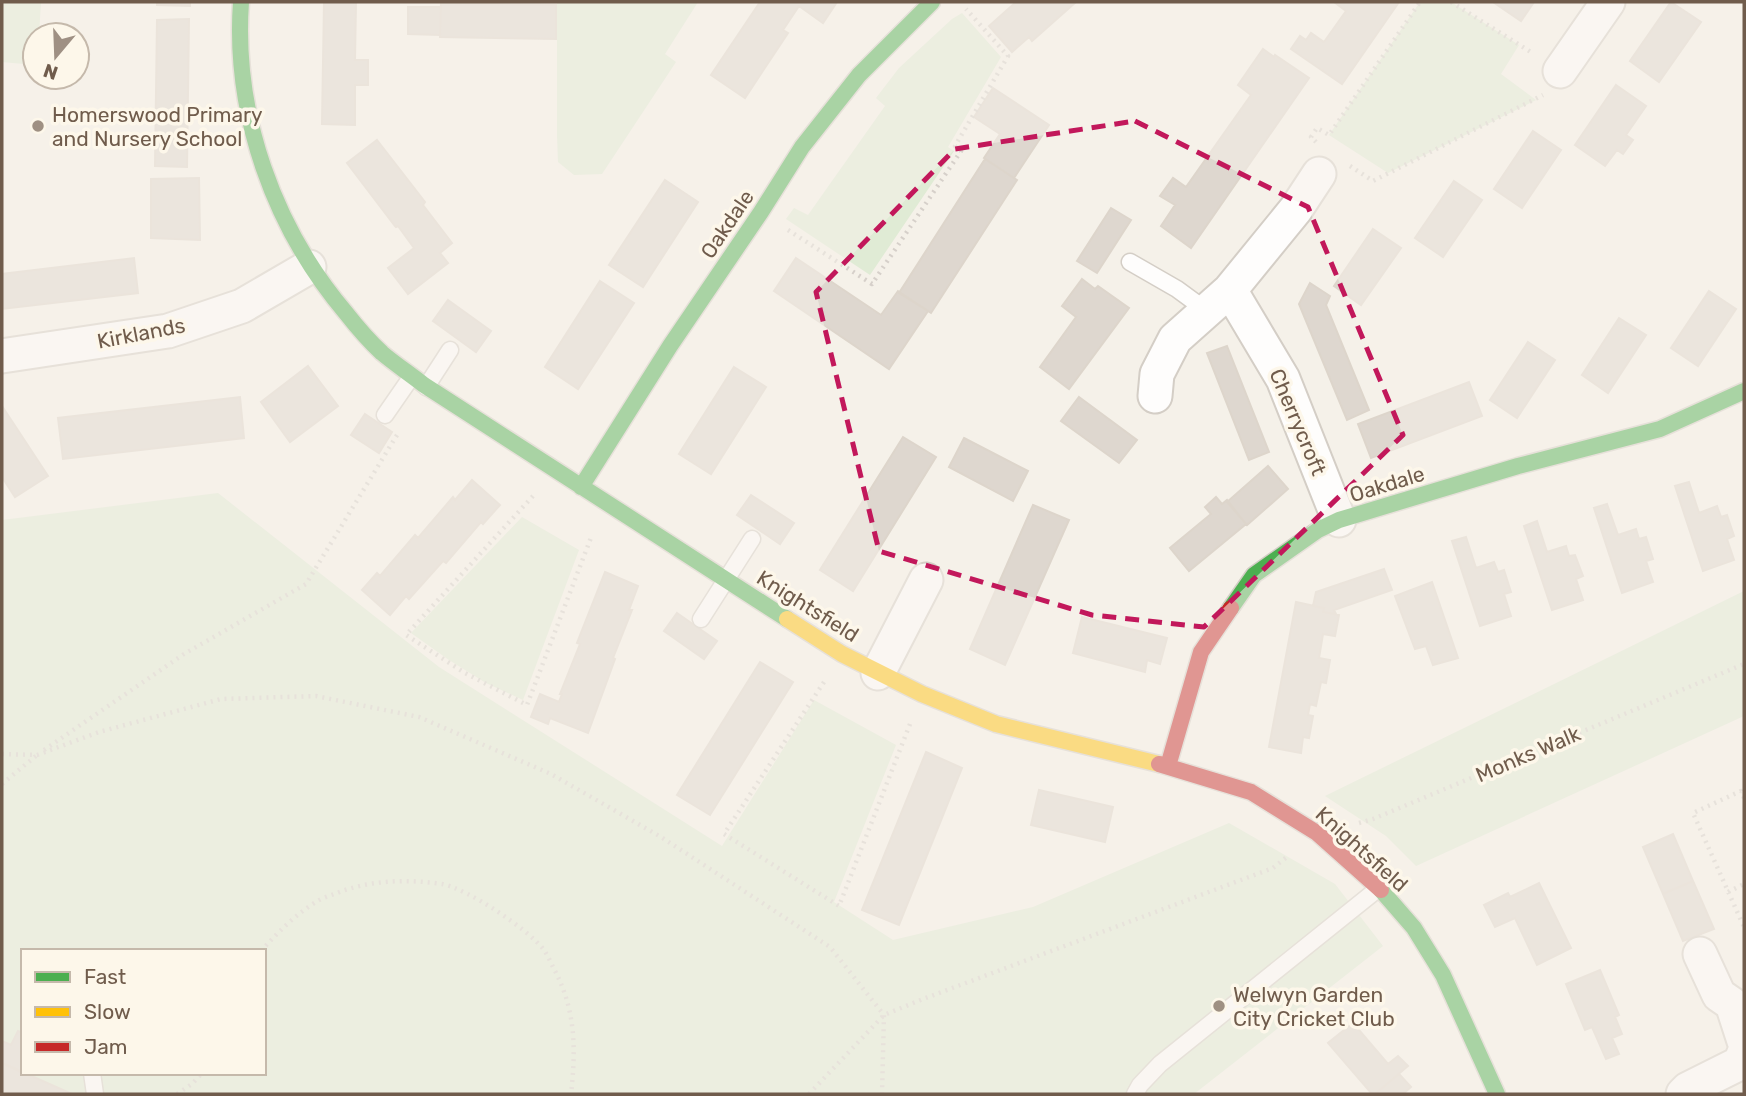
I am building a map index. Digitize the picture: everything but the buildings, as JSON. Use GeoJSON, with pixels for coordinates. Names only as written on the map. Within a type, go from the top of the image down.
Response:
{"type":"FeatureCollection","features":[{"type":"Feature","properties":{"kind":"street","name":"Knightsfield"},"geometry":{"type":"LineString","coordinates":[[241,2],[239,42],[248,116],[266,178],[285,223],[309,267],[338,306],[380,351],[426,387],[842,654],[878,673],[996,724],[1168,765],[1251,792],[1317,832],[1379,888],[1414,928],[1443,975],[1497,1094]]}},
{"type":"Feature","properties":{"kind":"street","name":"Oakdale"},"geometry":{"type":"LineString","coordinates":[[581,487],[670,346],[802,147],[859,75],[932,2]]}},
{"type":"Feature","properties":{"kind":"street"},"geometry":{"type":"LineString","coordinates":[[1560,71],[1608,2]]}},
{"type":"Feature","properties":{"kind":"street"},"geometry":{"type":"LineString","coordinates":[[1155,396],[1157,374],[1175,339],[1219,301],[1296,209],[1325,164]]}},
{"type":"Feature","properties":{"kind":"street","name":"Kirklands"},"geometry":{"type":"LineString","coordinates":[[2,356],[169,331],[242,306],[309,267]]}},
{"type":"Feature","properties":{"kind":"street","name":"Cherrycroft"},"geometry":{"type":"LineString","coordinates":[[1219,301],[1283,379],[1339,520]]}},
{"type":"Feature","properties":{"kind":"street","name":"Oakdale"},"geometry":{"type":"LineString","coordinates":[[1168,765],[1201,652],[1254,575],[1318,530],[1339,520],[1518,466],[1660,429],[1744,391]]}},
{"type":"Feature","properties":{"kind":"street"},"geometry":{"type":"LineString","coordinates":[[878,673],[926,580]]}},
{"type":"Feature","properties":{"kind":"street"},"geometry":{"type":"LineString","coordinates":[[1700,954],[1719,995],[1732,1004],[1744,1041]]}},
{"type":"Feature","properties":{"kind":"street"},"geometry":{"type":"LineString","coordinates":[[1683,1094],[1740,1063],[1744,1053]]}},
{"type":"Feature","properties":{"kind":"lane"},"geometry":{"type":"LineString","coordinates":[[1130,262],[1177,289],[1219,301]]}},
{"type":"Feature","properties":{"kind":"lane"},"geometry":{"type":"LineString","coordinates":[[426,387],[450,350]]}},
{"type":"Feature","properties":{"kind":"lane"},"geometry":{"type":"LineString","coordinates":[[386,415],[412,376]]}},
{"type":"Feature","properties":{"kind":"lane"},"geometry":{"type":"LineString","coordinates":[[701,619],[752,539]]}},
{"type":"Feature","properties":{"kind":"lane"},"geometry":{"type":"LineString","coordinates":[[1135,1094],[1160,1064],[1379,888]]}},
{"type":"Feature","properties":{"kind":"lane"},"geometry":{"type":"LineString","coordinates":[[92,1075],[95,1094]]}},
{"type":"Feature","properties":{"kind":"path"},"geometry":{"type":"LineString","coordinates":[[761,212],[872,284],[961,151],[955,146],[1007,56],[960,2]]}},
{"type":"Feature","properties":{"kind":"path"},"geometry":{"type":"LineString","coordinates":[[1420,2],[1329,135],[1317,128],[1311,137],[1325,164],[1373,181],[1542,97],[1560,71],[1451,2]]}},
{"type":"Feature","properties":{"kind":"path"},"geometry":{"type":"LineString","coordinates":[[2,784],[37,755],[184,654],[306,584],[398,433]]}},
{"type":"Feature","properties":{"kind":"path"},"geometry":{"type":"LineString","coordinates":[[557,470],[406,635],[465,673],[527,705],[605,502]]}},
{"type":"Feature","properties":{"kind":"path"},"geometry":{"type":"LineString","coordinates":[[842,654],[724,834],[839,906],[922,694]]}},
{"type":"Feature","properties":{"kind":"path","name":"Monks Walk"},"geometry":{"type":"LineString","coordinates":[[1355,824],[1373,819],[1744,664]]}},
{"type":"Feature","properties":{"kind":"path"},"geometry":{"type":"LineString","coordinates":[[2,754],[37,755],[99,732],[221,699],[316,696],[419,718],[551,774],[662,837],[830,947],[884,1015],[882,1094]]}},
{"type":"Feature","properties":{"kind":"path"},"geometry":{"type":"LineString","coordinates":[[1744,798],[1741,791],[1693,813],[1744,926]]}},
{"type":"Feature","properties":{"kind":"path"},"geometry":{"type":"LineString","coordinates":[[808,1094],[884,1015],[1273,868],[1317,832]]}},
{"type":"Feature","properties":{"kind":"path"},"geometry":{"type":"LineString","coordinates":[[263,949],[288,922],[323,898],[364,884],[395,881],[444,885],[479,900],[516,924],[544,950],[562,983],[573,1026],[575,1064],[571,1094]]}},
{"type":"Feature","properties":{"kind":"path"},"geometry":{"type":"LineString","coordinates":[[1728,892],[1744,884]]}},
{"type":"Feature","properties":{"kind":"path"},"geometry":{"type":"LineString","coordinates":[[177,1094],[200,1075]]}},
{"type":"Feature","properties":{"kind":"highlighted area"},"geometry":{"type":"Polygon","coordinates":[[[1135,121],[1308,207],[1403,435],[1204,627],[1092,615],[879,551],[816,292],[955,149],[1135,121]]]}},
{"type":"Feature","properties":{"kind":"green space"},"geometry":{"type":"Polygon","coordinates":[[[2,2],[41,2],[40,21],[21,21],[21,64],[2,62],[2,2]]]}},
{"type":"Feature","properties":{"kind":"green space"},"geometry":{"type":"Polygon","coordinates":[[[557,2],[698,2],[665,54],[676,62],[602,174],[574,175],[558,162],[557,2]]]}},
{"type":"Feature","properties":{"kind":"green space"},"geometry":{"type":"Polygon","coordinates":[[[1420,2],[1451,2],[1519,45],[1501,74],[1536,100],[1388,173],[1329,135],[1420,2]]]}},
{"type":"Feature","properties":{"kind":"green space"},"geometry":{"type":"Polygon","coordinates":[[[962,13],[1001,57],[948,147],[954,151],[870,275],[786,219],[794,208],[808,215],[885,106],[876,98],[899,68],[962,13]]]}},
{"type":"Feature","properties":{"kind":"green space"},"geometry":{"type":"Polygon","coordinates":[[[218,493],[439,667],[722,846],[814,700],[896,745],[834,902],[893,940],[1033,907],[1229,823],[1335,884],[1383,946],[1194,1094],[2,1094],[2,520],[218,493]]]}},
{"type":"Feature","properties":{"kind":"green space"},"geometry":{"type":"Polygon","coordinates":[[[522,517],[579,550],[523,700],[486,683],[411,633],[522,517]]]}},
{"type":"Feature","properties":{"kind":"green space"},"geometry":{"type":"Polygon","coordinates":[[[1744,591],[1744,716],[1416,866],[1386,836],[1325,796],[1744,591]]]}},
{"type":"Feature","properties":{"kind":"traffic: fast"},"geometry":{"type":"LineString","coordinates":[[241,2],[240,44],[244,86],[264,168],[279,207],[298,244],[320,280],[363,334],[382,353],[424,385],[787,619]]}},
{"type":"Feature","properties":{"kind":"traffic: fast"},"geometry":{"type":"LineString","coordinates":[[581,487],[670,346],[802,147],[859,75],[932,2]]}},
{"type":"Feature","properties":{"kind":"traffic: fast"},"geometry":{"type":"LineString","coordinates":[[1231,608],[1254,575],[1318,530],[1339,520],[1518,466],[1660,429],[1744,391]]}},
{"type":"Feature","properties":{"kind":"traffic: fast"},"geometry":{"type":"LineString","coordinates":[[1381,890],[1414,928],[1443,975],[1497,1094]]}},
{"type":"Feature","properties":{"kind":"traffic: slow"},"geometry":{"type":"LineString","coordinates":[[787,619],[842,654],[922,694],[996,724],[1159,764]]}},
{"type":"Feature","properties":{"kind":"traffic: jam"},"geometry":{"type":"LineString","coordinates":[[1168,766],[1201,652],[1231,608]]}},
{"type":"Feature","properties":{"kind":"traffic: jam"},"geometry":{"type":"LineString","coordinates":[[1159,764],[1251,792],[1317,833],[1381,890]]}},
{"type":"Feature","properties":{"kind":"place","name":"Homerswood Primary and Nursery School"},"geometry":{"type":"Point","coordinates":[38,126]}},
{"type":"Feature","properties":{"kind":"place","name":"Welwyn Garden City Cricket Club"},"geometry":{"type":"Point","coordinates":[1219,1006]}}]}
